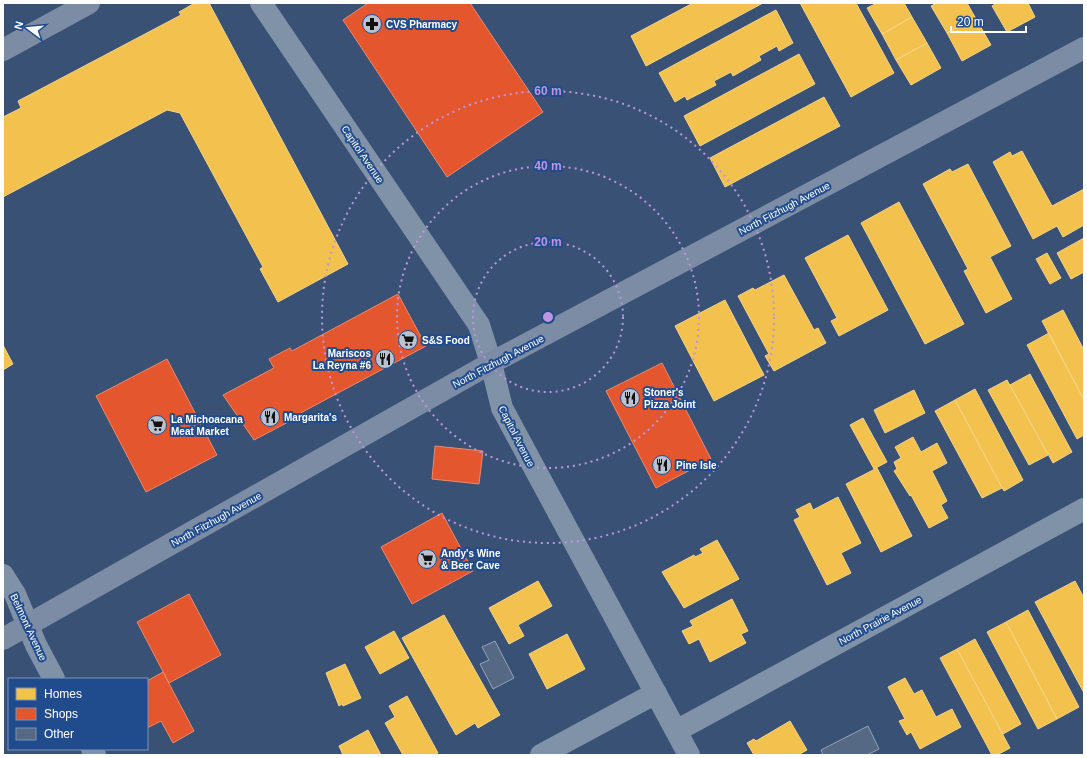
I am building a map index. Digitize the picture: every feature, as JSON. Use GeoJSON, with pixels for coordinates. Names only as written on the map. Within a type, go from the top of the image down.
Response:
{"type":"FeatureCollection","features":[{"type":"Feature","properties":{"kind":"street"},"geometry":{"type":"LineString","coordinates":[[3,50],[89,3]]}},
{"type":"Feature","properties":{"kind":"street","name":"Capitol Avenue"},"geometry":{"type":"LineString","coordinates":[[261,3],[479,325],[491,363],[502,408],[689,755]]}},
{"type":"Feature","properties":{"kind":"street","name":"North Fitzhugh Avenue"},"geometry":{"type":"LineString","coordinates":[[3,639],[491,363],[1084,48]]}},
{"type":"Feature","properties":{"kind":"street","name":"North Prairie Avenue"},"geometry":{"type":"LineString","coordinates":[[676,731],[1084,509]]}},
{"type":"Feature","properties":{"kind":"street","name":"Belmont Avenue"},"geometry":{"type":"LineString","coordinates":[[3,575],[15,594],[36,645],[53,678]]}},
{"type":"Feature","properties":{"kind":"street"},"geometry":{"type":"LineString","coordinates":[[541,755],[656,693]]}},
{"type":"Feature","properties":{"kind":"building: Homes"},"geometry":{"type":"Polygon","coordinates":[[[195,3],[209,3],[348,264],[278,302],[260,269],[263,267],[180,113],[167,110],[3,197],[3,117],[21,108],[18,101],[181,15],[179,12],[195,3]]]}},
{"type":"Feature","properties":{"kind":"building: Homes"},"geometry":{"type":"Polygon","coordinates":[[[693,3],[763,3],[646,66],[631,36],[693,3]]]}},
{"type":"Feature","properties":{"kind":"building: Homes"},"geometry":{"type":"Polygon","coordinates":[[[800,3],[856,3],[894,73],[851,97],[800,3]]]}},
{"type":"Feature","properties":{"kind":"building: Homes"},"geometry":{"type":"Polygon","coordinates":[[[877,3],[904,3],[912,17],[882,34],[867,8],[877,3]]]}},
{"type":"Feature","properties":{"kind":"building: Homes"},"geometry":{"type":"Polygon","coordinates":[[[937,3],[967,3],[975,17],[947,33],[931,6],[937,3]]]}},
{"type":"Feature","properties":{"kind":"building: Homes"},"geometry":{"type":"Polygon","coordinates":[[[997,3],[1028,3],[1035,17],[1007,32],[992,6],[997,3]]]}},
{"type":"Feature","properties":{"kind":"building: Homes"},"geometry":{"type":"Polygon","coordinates":[[[776,10],[793,43],[779,51],[777,46],[759,56],[761,60],[733,76],[731,72],[714,81],[716,85],[687,100],[685,96],[675,102],[659,73],[776,10]]]}},
{"type":"Feature","properties":{"kind":"building: Homes"},"geometry":{"type":"Polygon","coordinates":[[[912,17],[927,43],[896,60],[882,34],[912,17]]]}},
{"type":"Feature","properties":{"kind":"building: Homes"},"geometry":{"type":"Polygon","coordinates":[[[975,17],[991,45],[962,61],[947,33],[975,17]]]}},
{"type":"Feature","properties":{"kind":"building: Homes"},"geometry":{"type":"Polygon","coordinates":[[[927,43],[941,68],[911,85],[896,60],[927,43]]]}},
{"type":"Feature","properties":{"kind":"building: Homes"},"geometry":{"type":"Polygon","coordinates":[[[799,54],[815,84],[700,146],[684,116],[799,54]]]}},
{"type":"Feature","properties":{"kind":"building: Homes"},"geometry":{"type":"Polygon","coordinates":[[[824,97],[840,126],[725,187],[710,158],[824,97]]]}},
{"type":"Feature","properties":{"kind":"building: Homes"},"geometry":{"type":"Polygon","coordinates":[[[1022,151],[1052,206],[1084,189],[1084,225],[1063,237],[1057,226],[1033,239],[993,162],[1010,152],[1012,156],[1022,151]]]}},
{"type":"Feature","properties":{"kind":"building: Homes"},"geometry":{"type":"Polygon","coordinates":[[[968,164],[1011,246],[990,257],[1012,299],[986,313],[964,271],[968,269],[923,184],[950,169],[952,172],[968,164]]]}},
{"type":"Feature","properties":{"kind":"building: Homes"},"geometry":{"type":"Polygon","coordinates":[[[899,202],[964,324],[925,344],[861,223],[899,202]]]}},
{"type":"Feature","properties":{"kind":"building: Homes"},"geometry":{"type":"Polygon","coordinates":[[[848,235],[888,310],[839,336],[831,321],[837,318],[805,258],[848,235]]]}},
{"type":"Feature","properties":{"kind":"building: Homes"},"geometry":{"type":"Polygon","coordinates":[[[1084,238],[1084,272],[1071,279],[1057,253],[1084,238]]]}},
{"type":"Feature","properties":{"kind":"building: Homes"},"geometry":{"type":"Polygon","coordinates":[[[1047,253],[1061,278],[1050,284],[1036,259],[1047,253]]]}},
{"type":"Feature","properties":{"kind":"building: Homes"},"geometry":{"type":"Polygon","coordinates":[[[784,275],[814,330],[818,328],[826,343],[774,371],[765,356],[769,354],[738,296],[753,288],[755,290],[784,275]]]}},
{"type":"Feature","properties":{"kind":"building: Homes"},"geometry":{"type":"Polygon","coordinates":[[[725,300],[764,375],[714,401],[675,326],[725,300]]]}},
{"type":"Feature","properties":{"kind":"building: Homes"},"geometry":{"type":"Polygon","coordinates":[[[1063,310],[1084,350],[1084,400],[1042,321],[1063,310]]]}},
{"type":"Feature","properties":{"kind":"building: Homes"},"geometry":{"type":"Polygon","coordinates":[[[1049,333],[1084,400],[1084,435],[1077,439],[1027,345],[1049,333]]]}},
{"type":"Feature","properties":{"kind":"building: Homes"},"geometry":{"type":"Polygon","coordinates":[[[3,345],[13,364],[3,370],[3,345]]]}},
{"type":"Feature","properties":{"kind":"building: Homes"},"geometry":{"type":"Polygon","coordinates":[[[1030,374],[1072,452],[1053,463],[1010,385],[1030,374]]]}},
{"type":"Feature","properties":{"kind":"building: Homes"},"geometry":{"type":"Polygon","coordinates":[[[1007,380],[1048,455],[1029,465],[988,390],[1007,380]]]}},
{"type":"Feature","properties":{"kind":"building: Homes"},"geometry":{"type":"Polygon","coordinates":[[[975,389],[1023,480],[1004,491],[955,400],[975,389]]]}},
{"type":"Feature","properties":{"kind":"building: Homes"},"geometry":{"type":"Polygon","coordinates":[[[914,390],[925,413],[885,433],[874,410],[914,390]]]}},
{"type":"Feature","properties":{"kind":"building: Homes"},"geometry":{"type":"Polygon","coordinates":[[[955,400],[1002,488],[982,498],[935,411],[955,400]]]}},
{"type":"Feature","properties":{"kind":"building: Homes"},"geometry":{"type":"Polygon","coordinates":[[[863,418],[887,462],[874,469],[850,425],[863,418]]]}},
{"type":"Feature","properties":{"kind":"building: Homes"},"geometry":{"type":"Polygon","coordinates":[[[913,437],[921,452],[937,443],[947,463],[932,471],[947,501],[941,505],[948,518],[929,528],[911,495],[910,496],[894,471],[897,469],[894,462],[901,458],[895,447],[913,437]]]}},
{"type":"Feature","properties":{"kind":"building: Homes"},"geometry":{"type":"Polygon","coordinates":[[[877,468],[912,536],[881,552],[846,484],[877,468]]]}},
{"type":"Feature","properties":{"kind":"building: Homes"},"geometry":{"type":"Polygon","coordinates":[[[838,497],[861,543],[841,553],[851,573],[827,585],[794,520],[800,517],[796,510],[810,503],[813,510],[838,497]]]}},
{"type":"Feature","properties":{"kind":"building: Homes"},"geometry":{"type":"Polygon","coordinates":[[[717,540],[739,579],[684,608],[662,572],[694,555],[695,557],[703,553],[700,549],[717,540]]]}},
{"type":"Feature","properties":{"kind":"building: Homes"},"geometry":{"type":"Polygon","coordinates":[[[538,581],[552,606],[518,625],[524,636],[509,644],[489,608],[538,581]]]}},
{"type":"Feature","properties":{"kind":"building: Homes"},"geometry":{"type":"Polygon","coordinates":[[[1075,581],[1084,598],[1084,693],[1035,602],[1075,581]]]}},
{"type":"Feature","properties":{"kind":"building: Homes"},"geometry":{"type":"Polygon","coordinates":[[[732,599],[748,631],[741,634],[746,643],[710,662],[699,639],[689,644],[682,631],[693,626],[690,621],[732,599]]]}},
{"type":"Feature","properties":{"kind":"building: Homes"},"geometry":{"type":"Polygon","coordinates":[[[1028,610],[1079,707],[1057,719],[1006,622],[1028,610]]]}},
{"type":"Feature","properties":{"kind":"building: Homes"},"geometry":{"type":"Polygon","coordinates":[[[444,615],[500,715],[478,728],[475,723],[456,735],[402,638],[444,615]]]}},
{"type":"Feature","properties":{"kind":"building: Homes"},"geometry":{"type":"Polygon","coordinates":[[[1006,622],[1057,719],[1038,729],[987,632],[1006,622]]]}},
{"type":"Feature","properties":{"kind":"building: Homes"},"geometry":{"type":"Polygon","coordinates":[[[394,631],[409,658],[380,674],[365,647],[394,631]]]}},
{"type":"Feature","properties":{"kind":"building: Homes"},"geometry":{"type":"Polygon","coordinates":[[[567,634],[585,669],[547,689],[529,654],[567,634]]]}},
{"type":"Feature","properties":{"kind":"building: Homes"},"geometry":{"type":"Polygon","coordinates":[[[975,639],[1021,724],[1003,734],[957,649],[975,639]]]}},
{"type":"Feature","properties":{"kind":"building: Homes"},"geometry":{"type":"Polygon","coordinates":[[[957,649],[1010,748],[997,755],[992,755],[940,658],[957,649]]]}},
{"type":"Feature","properties":{"kind":"building: Homes"},"geometry":{"type":"Polygon","coordinates":[[[345,664],[361,698],[343,706],[342,704],[339,706],[326,673],[345,664]]]}},
{"type":"Feature","properties":{"kind":"building: Homes"},"geometry":{"type":"Polygon","coordinates":[[[905,678],[914,694],[922,690],[936,717],[952,709],[961,727],[920,749],[911,732],[907,735],[899,721],[905,719],[888,687],[905,678]]]}},
{"type":"Feature","properties":{"kind":"building: Homes"},"geometry":{"type":"Polygon","coordinates":[[[407,696],[438,753],[434,755],[403,755],[385,723],[395,717],[389,706],[407,696]]]}},
{"type":"Feature","properties":{"kind":"building: Homes"},"geometry":{"type":"Polygon","coordinates":[[[790,721],[807,750],[798,755],[754,755],[747,743],[754,739],[756,741],[790,721]]]}},
{"type":"Feature","properties":{"kind":"building: Homes"},"geometry":{"type":"Polygon","coordinates":[[[368,730],[381,755],[343,755],[339,746],[368,730]]]}},
{"type":"Feature","properties":{"kind":"building: Shops","name":"CVS Pharmacy"},"geometry":{"type":"Polygon","coordinates":[[[368,3],[470,3],[543,112],[447,177],[343,20],[368,3]]]}},
{"type":"Feature","properties":{"kind":"building: Shops"},"geometry":{"type":"Polygon","coordinates":[[[398,294],[426,346],[295,416],[296,418],[254,440],[223,395],[274,368],[269,359],[290,348],[292,351],[398,294]]]}},
{"type":"Feature","properties":{"kind":"building: Shops","name":"La Michoacana Meat Market"},"geometry":{"type":"Polygon","coordinates":[[[167,359],[217,455],[146,492],[96,396],[167,359]]]}},
{"type":"Feature","properties":{"kind":"building: Shops"},"geometry":{"type":"Polygon","coordinates":[[[662,363],[711,459],[656,488],[606,391],[662,363]]]}},
{"type":"Feature","properties":{"kind":"building: Shops"},"geometry":{"type":"Polygon","coordinates":[[[435,446],[483,451],[479,484],[432,479],[435,446]]]}},
{"type":"Feature","properties":{"kind":"building: Shops","name":"Andy's Wine & Beer Cave"},"geometry":{"type":"Polygon","coordinates":[[[442,513],[473,571],[412,604],[381,547],[442,513]]]}},
{"type":"Feature","properties":{"kind":"building: Shops"},"geometry":{"type":"Polygon","coordinates":[[[189,594],[221,655],[169,683],[137,622],[189,594]]]}},
{"type":"Feature","properties":{"kind":"building: Shops"},"geometry":{"type":"Polygon","coordinates":[[[163,672],[194,731],[173,743],[161,721],[148,728],[148,680],[163,672]]]}},
{"type":"Feature","properties":{"kind":"building: Other"},"geometry":{"type":"Polygon","coordinates":[[[495,641],[514,678],[493,689],[480,664],[489,660],[482,647],[495,641]]]}},
{"type":"Feature","properties":{"kind":"building: Other"},"geometry":{"type":"Polygon","coordinates":[[[868,726],[879,749],[867,755],[823,755],[821,750],[868,726]]]}},
{"type":"Feature","properties":{"kind":"place","name":"CVS Pharmacy"},"geometry":{"type":"Point","coordinates":[372,24]}},
{"type":"Feature","properties":{"kind":"place","name":"S&S Food"},"geometry":{"type":"Point","coordinates":[408,340]}},
{"type":"Feature","properties":{"kind":"place","name":"Mariscos La Reyna #6"},"geometry":{"type":"Point","coordinates":[385,359]}},
{"type":"Feature","properties":{"kind":"place","name":"Stoner's Pizza Joint"},"geometry":{"type":"Point","coordinates":[630,398]}},
{"type":"Feature","properties":{"kind":"place","name":"Margarita's"},"geometry":{"type":"Point","coordinates":[270,417]}},
{"type":"Feature","properties":{"kind":"place","name":"La Michoacana Meat Market"},"geometry":{"type":"Point","coordinates":[157,425]}},
{"type":"Feature","properties":{"kind":"place","name":"Pine Isle"},"geometry":{"type":"Point","coordinates":[662,465]}},
{"type":"Feature","properties":{"kind":"place","name":"Andy's Wine & Beer Cave"},"geometry":{"type":"Point","coordinates":[427,559]}}]}
